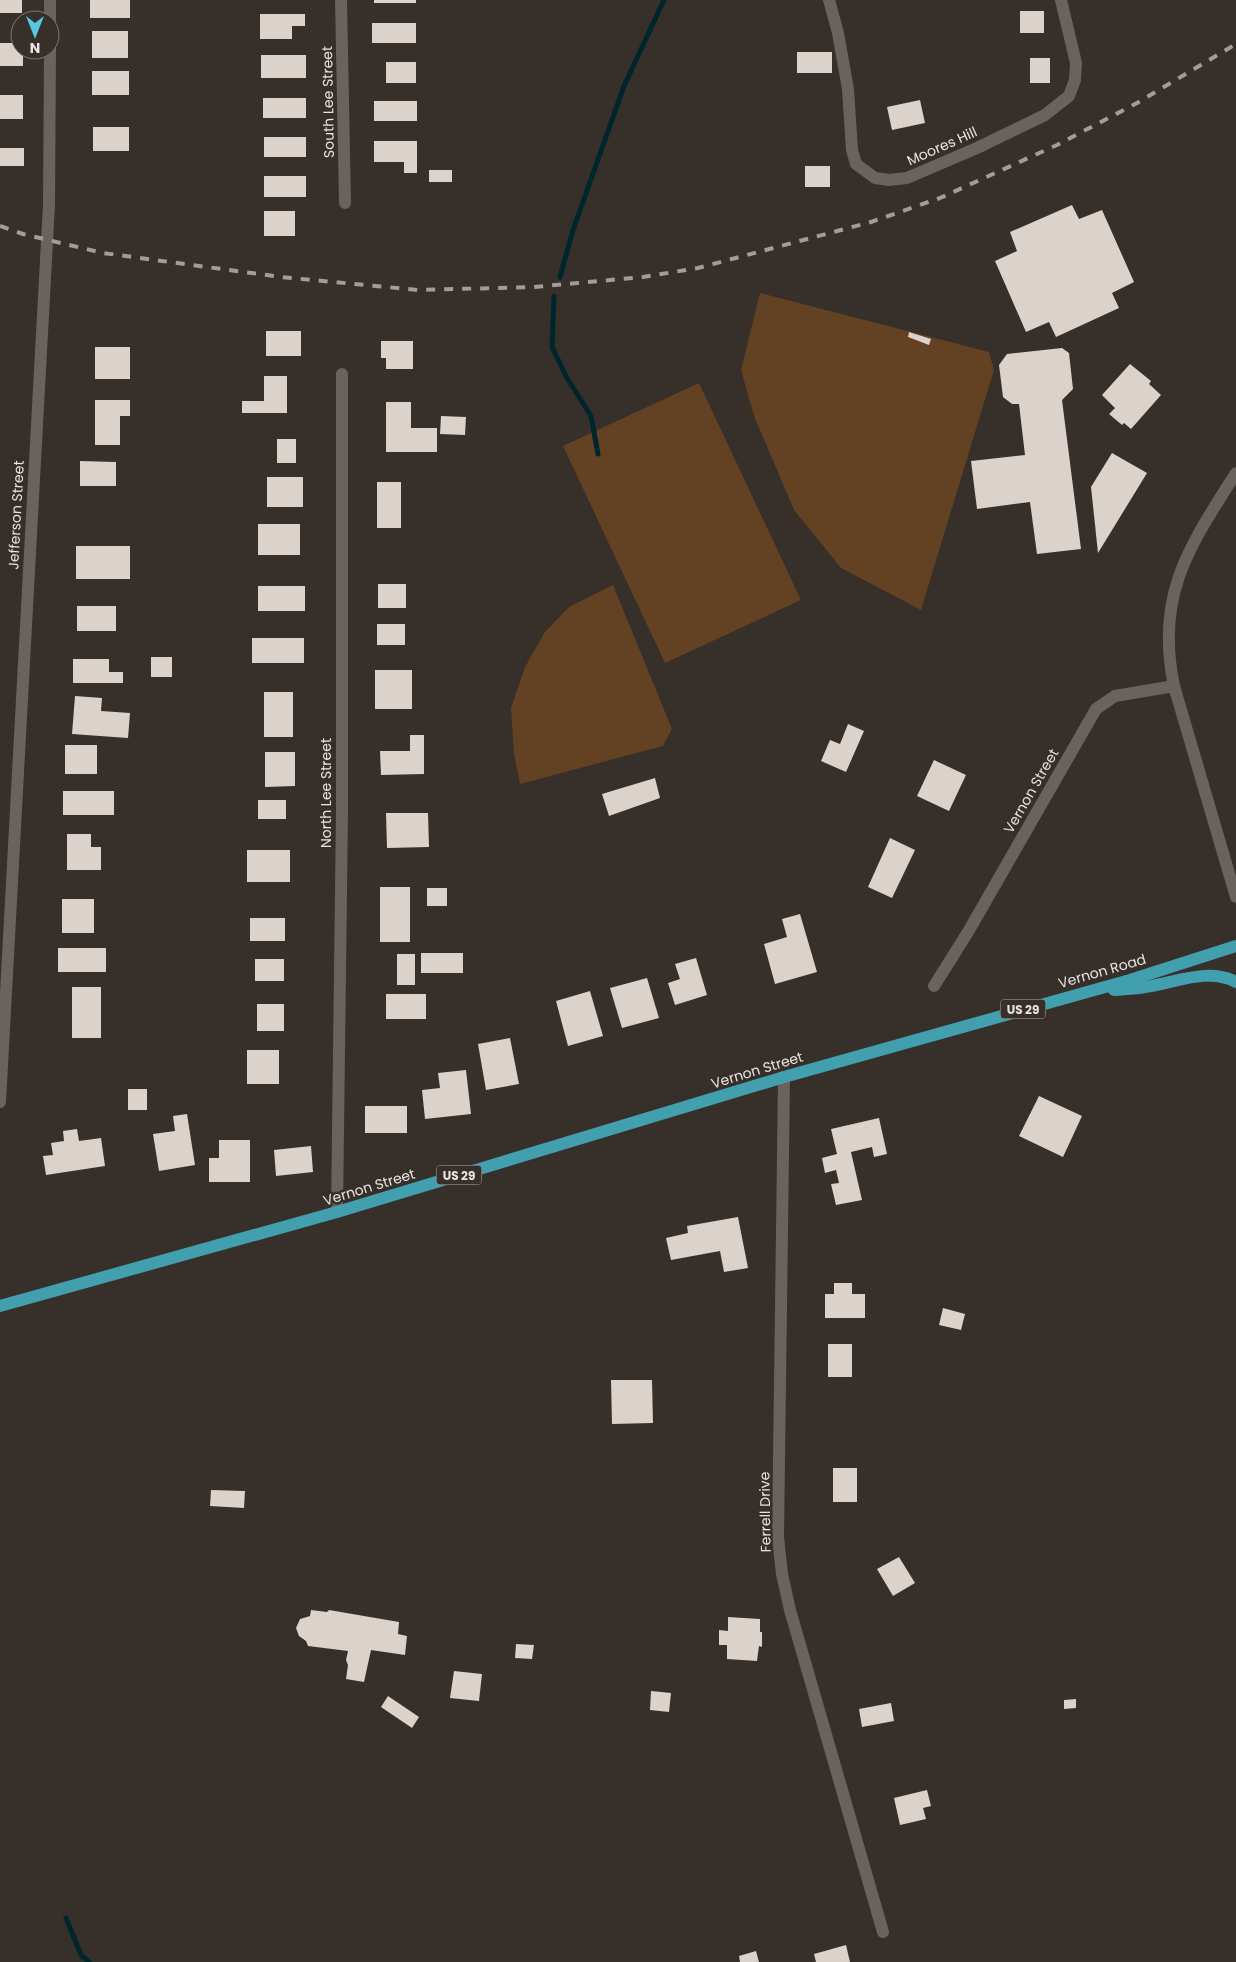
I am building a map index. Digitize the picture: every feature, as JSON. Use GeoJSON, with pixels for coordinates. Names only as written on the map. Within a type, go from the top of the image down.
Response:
{"type":"FeatureCollection","features":[{"type":"Feature","properties":{"kind":"main road","name":"Vernon Road"},"geometry":{"type":"LineString","coordinates":[[917,1039],[1236,946]]}},
{"type":"Feature","properties":{"kind":"main road"},"geometry":{"type":"LineString","coordinates":[[1087,991],[1145,988],[1204,976],[1227,978],[1236,982]]}},
{"type":"Feature","properties":{"kind":"main road","name":"Vernon Street"},"geometry":{"type":"LineString","coordinates":[[0,1306],[337,1212],[784,1077],[917,1039]]}},
{"type":"Feature","properties":{"kind":"street","name":"South Lee Street"},"geometry":{"type":"LineString","coordinates":[[341,0],[345,203]]}},
{"type":"Feature","properties":{"kind":"street","name":"Moores Hill"},"geometry":{"type":"LineString","coordinates":[[829,0],[838,34],[848,88],[852,150],[856,164],[875,178],[889,180],[907,178],[977,148],[1045,115],[1069,96],[1075,80],[1076,63],[1061,0]]}},
{"type":"Feature","properties":{"kind":"street","name":"Jefferson Street"},"geometry":{"type":"LineString","coordinates":[[0,1102],[49,205],[50,60]]}},
{"type":"Feature","properties":{"kind":"street","name":"North Lee Street"},"geometry":{"type":"LineString","coordinates":[[337,1212],[342,812],[342,374]]}},
{"type":"Feature","properties":{"kind":"street"},"geometry":{"type":"LineString","coordinates":[[1236,473],[1190,547],[1174,589],[1168,630],[1170,668],[1174,686],[1236,897]]}},
{"type":"Feature","properties":{"kind":"street","name":"Vernon Street"},"geometry":{"type":"LineString","coordinates":[[934,986],[968,932],[1096,709],[1115,696],[1174,686]]}},
{"type":"Feature","properties":{"kind":"street","name":"Ferrell Drive"},"geometry":{"type":"LineString","coordinates":[[784,1077],[778,1537],[782,1574],[800,1646],[883,1932]]}},
{"type":"Feature","properties":{"kind":"shaded area"},"geometry":{"type":"Polygon","coordinates":[[[760,293],[989,352],[994,370],[921,610],[841,568],[794,510],[754,416],[741,370],[760,293]]]}},
{"type":"Feature","properties":{"kind":"shaded area"},"geometry":{"type":"Polygon","coordinates":[[[699,383],[801,600],[665,663],[563,446],[699,383]]]}},
{"type":"Feature","properties":{"kind":"shaded area"},"geometry":{"type":"Polygon","coordinates":[[[613,585],[672,729],[663,746],[520,784],[514,754],[511,708],[525,667],[545,632],[569,607],[613,585]]]}},
{"type":"Feature","properties":{"kind":"building"},"geometry":{"type":"Polygon","coordinates":[[[0,0],[22,0],[22,10],[10,10],[10,13],[0,13],[0,0]]]}},
{"type":"Feature","properties":{"kind":"building"},"geometry":{"type":"Polygon","coordinates":[[[90,0],[130,0],[130,18],[90,18],[90,0]]]}},
{"type":"Feature","properties":{"kind":"building"},"geometry":{"type":"Polygon","coordinates":[[[374,0],[416,0],[416,3],[374,3],[374,0]]]}},
{"type":"Feature","properties":{"kind":"building"},"geometry":{"type":"Polygon","coordinates":[[[1020,11],[1044,11],[1044,33],[1020,33],[1020,11]]]}},
{"type":"Feature","properties":{"kind":"building"},"geometry":{"type":"Polygon","coordinates":[[[260,14],[305,14],[305,26],[292,26],[292,39],[260,39],[260,14]]]}},
{"type":"Feature","properties":{"kind":"building"},"geometry":{"type":"Polygon","coordinates":[[[372,23],[416,23],[416,43],[372,43],[372,23]]]}},
{"type":"Feature","properties":{"kind":"building"},"geometry":{"type":"Polygon","coordinates":[[[92,31],[128,31],[128,58],[92,58],[92,31]]]}},
{"type":"Feature","properties":{"kind":"building"},"geometry":{"type":"Polygon","coordinates":[[[0,43],[10,43],[10,60],[23,60],[23,66],[0,66],[0,43]]]}},
{"type":"Feature","properties":{"kind":"building"},"geometry":{"type":"Polygon","coordinates":[[[797,52],[832,52],[832,73],[797,73],[797,52]]]}},
{"type":"Feature","properties":{"kind":"building"},"geometry":{"type":"Polygon","coordinates":[[[261,55],[306,55],[306,78],[261,78],[261,55]]]}},
{"type":"Feature","properties":{"kind":"building"},"geometry":{"type":"Polygon","coordinates":[[[1030,58],[1050,58],[1050,83],[1030,83],[1030,58]]]}},
{"type":"Feature","properties":{"kind":"building"},"geometry":{"type":"Polygon","coordinates":[[[386,62],[416,62],[416,83],[386,83],[386,62]]]}},
{"type":"Feature","properties":{"kind":"building"},"geometry":{"type":"Polygon","coordinates":[[[92,71],[129,71],[129,95],[92,95],[92,71]]]}},
{"type":"Feature","properties":{"kind":"building"},"geometry":{"type":"Polygon","coordinates":[[[0,95],[23,95],[23,119],[0,119],[0,95]]]}},
{"type":"Feature","properties":{"kind":"building"},"geometry":{"type":"Polygon","coordinates":[[[263,98],[306,98],[306,118],[263,118],[263,98]]]}},
{"type":"Feature","properties":{"kind":"building"},"geometry":{"type":"Polygon","coordinates":[[[920,100],[925,123],[892,130],[887,107],[920,100]]]}},
{"type":"Feature","properties":{"kind":"building"},"geometry":{"type":"Polygon","coordinates":[[[374,101],[417,101],[417,121],[374,121],[374,101]]]}},
{"type":"Feature","properties":{"kind":"building"},"geometry":{"type":"Polygon","coordinates":[[[93,127],[129,127],[129,151],[93,151],[93,127]]]}},
{"type":"Feature","properties":{"kind":"building"},"geometry":{"type":"Polygon","coordinates":[[[264,137],[306,137],[306,157],[264,157],[264,137]]]}},
{"type":"Feature","properties":{"kind":"building"},"geometry":{"type":"Polygon","coordinates":[[[374,141],[417,141],[417,173],[404,173],[404,162],[374,162],[374,141]]]}},
{"type":"Feature","properties":{"kind":"building"},"geometry":{"type":"Polygon","coordinates":[[[0,148],[24,148],[24,166],[0,166],[0,148]]]}},
{"type":"Feature","properties":{"kind":"building"},"geometry":{"type":"Polygon","coordinates":[[[805,166],[830,166],[830,187],[805,187],[805,166]]]}},
{"type":"Feature","properties":{"kind":"building"},"geometry":{"type":"Polygon","coordinates":[[[429,170],[452,170],[452,182],[429,182],[429,170]]]}},
{"type":"Feature","properties":{"kind":"building"},"geometry":{"type":"Polygon","coordinates":[[[264,176],[306,176],[306,197],[264,197],[264,176]]]}},
{"type":"Feature","properties":{"kind":"building"},"geometry":{"type":"Polygon","coordinates":[[[1072,205],[1079,219],[1102,210],[1134,282],[1112,293],[1119,308],[1056,337],[1049,322],[1026,332],[995,261],[1017,251],[1010,232],[1072,205]]]}},
{"type":"Feature","properties":{"kind":"building"},"geometry":{"type":"Polygon","coordinates":[[[264,211],[295,211],[295,236],[264,236],[264,211]]]}},
{"type":"Feature","properties":{"kind":"building"},"geometry":{"type":"Polygon","coordinates":[[[266,331],[301,331],[301,356],[266,356],[266,331]]]}},
{"type":"Feature","properties":{"kind":"building"},"geometry":{"type":"Polygon","coordinates":[[[909,332],[931,339],[929,345],[908,337],[909,332]]]}},
{"type":"Feature","properties":{"kind":"building"},"geometry":{"type":"Polygon","coordinates":[[[381,341],[413,341],[413,369],[386,369],[386,358],[381,358],[381,341]]]}},
{"type":"Feature","properties":{"kind":"building"},"geometry":{"type":"Polygon","coordinates":[[[95,347],[130,347],[130,379],[95,379],[95,347]]]}},
{"type":"Feature","properties":{"kind":"building"},"geometry":{"type":"Polygon","coordinates":[[[1062,348],[1069,353],[1073,389],[1062,400],[1081,549],[1037,554],[1030,502],[977,509],[971,461],[1025,455],[1019,404],[1012,404],[1003,397],[999,365],[1007,354],[1062,348]]]}},
{"type":"Feature","properties":{"kind":"building"},"geometry":{"type":"Polygon","coordinates":[[[1130,364],[1151,381],[1149,384],[1161,395],[1131,429],[1124,423],[1122,425],[1109,414],[1115,408],[1102,395],[1130,364]]]}},
{"type":"Feature","properties":{"kind":"building"},"geometry":{"type":"Polygon","coordinates":[[[264,376],[287,376],[287,413],[242,413],[242,401],[264,401],[264,376]]]}},
{"type":"Feature","properties":{"kind":"building"},"geometry":{"type":"Polygon","coordinates":[[[95,400],[130,400],[130,416],[120,416],[120,445],[95,445],[95,400]]]}},
{"type":"Feature","properties":{"kind":"building"},"geometry":{"type":"Polygon","coordinates":[[[386,402],[411,402],[411,428],[437,428],[437,452],[386,452],[386,402]]]}},
{"type":"Feature","properties":{"kind":"building"},"geometry":{"type":"Polygon","coordinates":[[[441,416],[466,417],[465,435],[440,434],[441,416]]]}},
{"type":"Feature","properties":{"kind":"building"},"geometry":{"type":"Polygon","coordinates":[[[277,439],[296,439],[296,463],[277,463],[277,439]]]}},
{"type":"Feature","properties":{"kind":"building"},"geometry":{"type":"Polygon","coordinates":[[[1112,453],[1147,473],[1098,553],[1091,487],[1112,453]]]}},
{"type":"Feature","properties":{"kind":"building"},"geometry":{"type":"Polygon","coordinates":[[[80,461],[116,462],[116,486],[80,486],[80,461]]]}},
{"type":"Feature","properties":{"kind":"building"},"geometry":{"type":"Polygon","coordinates":[[[267,477],[303,477],[303,507],[267,507],[267,477]]]}},
{"type":"Feature","properties":{"kind":"building"},"geometry":{"type":"Polygon","coordinates":[[[377,482],[401,482],[401,528],[377,528],[377,482]]]}},
{"type":"Feature","properties":{"kind":"building"},"geometry":{"type":"Polygon","coordinates":[[[258,524],[300,524],[300,555],[258,555],[258,524]]]}},
{"type":"Feature","properties":{"kind":"building"},"geometry":{"type":"Polygon","coordinates":[[[76,546],[130,546],[130,579],[76,579],[76,546]]]}},
{"type":"Feature","properties":{"kind":"building"},"geometry":{"type":"Polygon","coordinates":[[[378,584],[406,584],[406,608],[378,608],[378,584]]]}},
{"type":"Feature","properties":{"kind":"building"},"geometry":{"type":"Polygon","coordinates":[[[258,586],[305,586],[305,611],[258,611],[258,586]]]}},
{"type":"Feature","properties":{"kind":"building"},"geometry":{"type":"Polygon","coordinates":[[[77,606],[116,606],[116,631],[77,631],[77,606]]]}},
{"type":"Feature","properties":{"kind":"building"},"geometry":{"type":"Polygon","coordinates":[[[377,624],[405,624],[405,645],[377,645],[377,624]]]}},
{"type":"Feature","properties":{"kind":"building"},"geometry":{"type":"Polygon","coordinates":[[[252,638],[304,638],[304,663],[252,663],[252,638]]]}},
{"type":"Feature","properties":{"kind":"building"},"geometry":{"type":"Polygon","coordinates":[[[151,657],[172,657],[172,677],[151,677],[151,657]]]}},
{"type":"Feature","properties":{"kind":"building"},"geometry":{"type":"Polygon","coordinates":[[[73,659],[109,659],[109,672],[123,672],[123,683],[73,683],[73,659]]]}},
{"type":"Feature","properties":{"kind":"building"},"geometry":{"type":"Polygon","coordinates":[[[375,670],[412,670],[412,709],[375,709],[375,670]]]}},
{"type":"Feature","properties":{"kind":"building"},"geometry":{"type":"Polygon","coordinates":[[[264,692],[293,692],[293,737],[264,737],[264,692]]]}},
{"type":"Feature","properties":{"kind":"building"},"geometry":{"type":"Polygon","coordinates":[[[75,696],[102,698],[101,711],[130,713],[128,738],[72,734],[75,696]]]}},
{"type":"Feature","properties":{"kind":"building"},"geometry":{"type":"Polygon","coordinates":[[[848,724],[864,731],[846,772],[821,761],[830,740],[840,744],[848,724]]]}},
{"type":"Feature","properties":{"kind":"building"},"geometry":{"type":"Polygon","coordinates":[[[410,735],[424,735],[424,774],[381,775],[380,751],[410,751],[410,735]]]}},
{"type":"Feature","properties":{"kind":"building"},"geometry":{"type":"Polygon","coordinates":[[[65,745],[97,745],[97,774],[65,774],[65,745]]]}},
{"type":"Feature","properties":{"kind":"building"},"geometry":{"type":"Polygon","coordinates":[[[265,752],[295,752],[295,786],[265,787],[265,752]]]}},
{"type":"Feature","properties":{"kind":"building"},"geometry":{"type":"Polygon","coordinates":[[[934,760],[966,775],[949,811],[917,796],[934,760]]]}},
{"type":"Feature","properties":{"kind":"building"},"geometry":{"type":"Polygon","coordinates":[[[655,778],[660,798],[609,816],[602,794],[655,778]]]}},
{"type":"Feature","properties":{"kind":"building"},"geometry":{"type":"Polygon","coordinates":[[[63,791],[114,791],[114,815],[63,815],[63,791]]]}},
{"type":"Feature","properties":{"kind":"building"},"geometry":{"type":"Polygon","coordinates":[[[258,800],[286,800],[286,819],[258,819],[258,800]]]}},
{"type":"Feature","properties":{"kind":"building"},"geometry":{"type":"Polygon","coordinates":[[[386,813],[428,813],[429,847],[387,848],[386,813]]]}},
{"type":"Feature","properties":{"kind":"building"},"geometry":{"type":"Polygon","coordinates":[[[67,834],[91,834],[91,847],[101,847],[101,870],[67,870],[67,834]]]}},
{"type":"Feature","properties":{"kind":"building"},"geometry":{"type":"Polygon","coordinates":[[[890,838],[915,850],[892,898],[868,887],[890,838]]]}},
{"type":"Feature","properties":{"kind":"building"},"geometry":{"type":"Polygon","coordinates":[[[247,850],[290,850],[290,882],[247,882],[247,850]]]}},
{"type":"Feature","properties":{"kind":"building"},"geometry":{"type":"Polygon","coordinates":[[[380,887],[410,887],[410,942],[380,942],[380,887]]]}},
{"type":"Feature","properties":{"kind":"building"},"geometry":{"type":"Polygon","coordinates":[[[427,888],[447,888],[447,906],[427,906],[427,888]]]}},
{"type":"Feature","properties":{"kind":"building"},"geometry":{"type":"Polygon","coordinates":[[[62,899],[94,899],[94,933],[62,933],[62,899]]]}},
{"type":"Feature","properties":{"kind":"building"},"geometry":{"type":"Polygon","coordinates":[[[800,914],[817,972],[775,984],[764,944],[787,937],[782,919],[800,914]]]}},
{"type":"Feature","properties":{"kind":"building"},"geometry":{"type":"Polygon","coordinates":[[[250,918],[285,918],[285,941],[250,941],[250,918]]]}},
{"type":"Feature","properties":{"kind":"building"},"geometry":{"type":"Polygon","coordinates":[[[58,948],[106,948],[106,972],[58,972],[58,948]]]}},
{"type":"Feature","properties":{"kind":"building"},"geometry":{"type":"Polygon","coordinates":[[[421,953],[463,953],[463,973],[421,973],[421,953]]]}},
{"type":"Feature","properties":{"kind":"building"},"geometry":{"type":"Polygon","coordinates":[[[397,954],[415,954],[415,985],[397,985],[397,954]]]}},
{"type":"Feature","properties":{"kind":"building"},"geometry":{"type":"Polygon","coordinates":[[[696,958],[707,995],[675,1005],[668,983],[680,979],[675,964],[696,958]]]}},
{"type":"Feature","properties":{"kind":"building"},"geometry":{"type":"Polygon","coordinates":[[[255,959],[284,959],[284,981],[255,981],[255,959]]]}},
{"type":"Feature","properties":{"kind":"building"},"geometry":{"type":"Polygon","coordinates":[[[647,978],[659,1018],[622,1028],[610,988],[647,978]]]}},
{"type":"Feature","properties":{"kind":"building"},"geometry":{"type":"Polygon","coordinates":[[[72,987],[101,987],[101,1038],[72,1038],[72,987]]]}},
{"type":"Feature","properties":{"kind":"building"},"geometry":{"type":"Polygon","coordinates":[[[590,991],[603,1036],[568,1046],[556,1001],[590,991]]]}},
{"type":"Feature","properties":{"kind":"building"},"geometry":{"type":"Polygon","coordinates":[[[386,994],[426,994],[426,1019],[386,1019],[386,994]]]}},
{"type":"Feature","properties":{"kind":"building"},"geometry":{"type":"Polygon","coordinates":[[[257,1004],[284,1004],[284,1031],[257,1031],[257,1004]]]}},
{"type":"Feature","properties":{"kind":"building"},"geometry":{"type":"Polygon","coordinates":[[[510,1038],[519,1084],[486,1090],[478,1044],[510,1038]]]}},
{"type":"Feature","properties":{"kind":"building"},"geometry":{"type":"Polygon","coordinates":[[[247,1050],[279,1050],[279,1084],[247,1084],[247,1050]]]}},
{"type":"Feature","properties":{"kind":"building"},"geometry":{"type":"Polygon","coordinates":[[[466,1070],[471,1114],[425,1119],[422,1090],[440,1088],[438,1073],[466,1070]]]}},
{"type":"Feature","properties":{"kind":"building"},"geometry":{"type":"Polygon","coordinates":[[[128,1089],[147,1089],[147,1110],[128,1110],[128,1089]]]}},
{"type":"Feature","properties":{"kind":"building"},"geometry":{"type":"Polygon","coordinates":[[[1039,1096],[1082,1116],[1063,1157],[1019,1136],[1039,1096]]]}},
{"type":"Feature","properties":{"kind":"building"},"geometry":{"type":"Polygon","coordinates":[[[365,1106],[407,1106],[407,1133],[365,1133],[365,1106]]]}},
{"type":"Feature","properties":{"kind":"building"},"geometry":{"type":"Polygon","coordinates":[[[187,1114],[195,1165],[159,1171],[153,1134],[175,1131],[173,1116],[187,1114]]]}},
{"type":"Feature","properties":{"kind":"building"},"geometry":{"type":"Polygon","coordinates":[[[879,1118],[887,1154],[874,1157],[872,1147],[851,1152],[862,1200],[836,1205],[831,1184],[839,1183],[836,1170],[825,1173],[822,1158],[837,1154],[831,1129],[879,1118]]]}},
{"type":"Feature","properties":{"kind":"building"},"geometry":{"type":"Polygon","coordinates":[[[77,1129],[79,1141],[101,1138],[105,1166],[46,1175],[43,1156],[53,1155],[51,1143],[64,1141],[63,1131],[77,1129]]]}},
{"type":"Feature","properties":{"kind":"building"},"geometry":{"type":"Polygon","coordinates":[[[219,1140],[250,1140],[250,1182],[209,1182],[209,1158],[219,1158],[219,1140]]]}},
{"type":"Feature","properties":{"kind":"building"},"geometry":{"type":"Polygon","coordinates":[[[311,1146],[313,1172],[276,1176],[274,1150],[311,1146]]]}},
{"type":"Feature","properties":{"kind":"building"},"geometry":{"type":"Polygon","coordinates":[[[738,1217],[748,1268],[724,1272],[720,1251],[671,1260],[666,1238],[688,1233],[687,1226],[738,1217]]]}},
{"type":"Feature","properties":{"kind":"building"},"geometry":{"type":"Polygon","coordinates":[[[834,1283],[852,1283],[852,1294],[865,1294],[865,1318],[825,1318],[825,1294],[834,1294],[834,1283]]]}},
{"type":"Feature","properties":{"kind":"building"},"geometry":{"type":"Polygon","coordinates":[[[943,1308],[965,1314],[961,1330],[939,1325],[943,1308]]]}},
{"type":"Feature","properties":{"kind":"building"},"geometry":{"type":"Polygon","coordinates":[[[828,1344],[852,1344],[852,1377],[828,1377],[828,1344]]]}},
{"type":"Feature","properties":{"kind":"building"},"geometry":{"type":"Polygon","coordinates":[[[611,1380],[652,1380],[653,1423],[612,1424],[611,1380]]]}},
{"type":"Feature","properties":{"kind":"building"},"geometry":{"type":"Polygon","coordinates":[[[833,1468],[857,1468],[857,1502],[833,1502],[833,1468]]]}},
{"type":"Feature","properties":{"kind":"building"},"geometry":{"type":"Polygon","coordinates":[[[211,1490],[245,1491],[244,1508],[210,1506],[211,1490]]]}},
{"type":"Feature","properties":{"kind":"building"},"geometry":{"type":"Polygon","coordinates":[[[899,1557],[915,1583],[893,1596],[877,1569],[899,1557]]]}},
{"type":"Feature","properties":{"kind":"building"},"geometry":{"type":"Polygon","coordinates":[[[311,1610],[327,1612],[329,1610],[399,1622],[398,1634],[407,1636],[405,1655],[371,1650],[364,1682],[346,1679],[348,1651],[308,1646],[306,1641],[299,1636],[296,1628],[300,1619],[310,1616],[311,1610]]]}},
{"type":"Feature","properties":{"kind":"building"},"geometry":{"type":"Polygon","coordinates":[[[728,1617],[760,1619],[762,1647],[759,1646],[757,1661],[727,1659],[727,1645],[719,1645],[719,1630],[728,1631],[728,1617]]]}},
{"type":"Feature","properties":{"kind":"building"},"geometry":{"type":"Polygon","coordinates":[[[516,1644],[534,1645],[532,1659],[515,1658],[516,1644]]]}},
{"type":"Feature","properties":{"kind":"building"},"geometry":{"type":"Polygon","coordinates":[[[454,1671],[482,1674],[479,1701],[450,1698],[454,1671]]]}},
{"type":"Feature","properties":{"kind":"building"},"geometry":{"type":"Polygon","coordinates":[[[651,1691],[671,1693],[669,1712],[650,1710],[651,1691]]]}},
{"type":"Feature","properties":{"kind":"building"},"geometry":{"type":"Polygon","coordinates":[[[388,1696],[419,1717],[412,1728],[381,1707],[388,1696]]]}},
{"type":"Feature","properties":{"kind":"building"},"geometry":{"type":"Polygon","coordinates":[[[1076,1699],[1076,1708],[1064,1709],[1064,1700],[1076,1699]]]}},
{"type":"Feature","properties":{"kind":"building"},"geometry":{"type":"Polygon","coordinates":[[[891,1703],[894,1721],[862,1727],[859,1709],[891,1703]]]}},
{"type":"Feature","properties":{"kind":"building"},"geometry":{"type":"Polygon","coordinates":[[[927,1790],[931,1806],[923,1808],[926,1819],[900,1825],[894,1798],[927,1790]]]}},
{"type":"Feature","properties":{"kind":"building"},"geometry":{"type":"Polygon","coordinates":[[[846,1945],[850,1962],[816,1962],[814,1954],[846,1945]]]}},
{"type":"Feature","properties":{"kind":"building"},"geometry":{"type":"Polygon","coordinates":[[[756,1951],[759,1962],[740,1962],[739,1956],[756,1951]]]}},
{"type":"Feature","properties":{"kind":"waterway"},"geometry":{"type":"LineString","coordinates":[[560,277],[573,230],[624,86],[664,0]]}},
{"type":"Feature","properties":{"kind":"waterway"},"geometry":{"type":"LineString","coordinates":[[554,296],[552,347],[567,378],[591,416],[598,454]]}},
{"type":"Feature","properties":{"kind":"waterway"},"geometry":{"type":"LineString","coordinates":[[66,1918],[81,1955],[89,1962]]}},
{"type":"Feature","properties":{"kind":"railway"},"geometry":{"type":"LineString","coordinates":[[0,226],[23,234],[103,253],[281,277],[418,290],[534,287],[643,277],[698,268],[871,222],[940,198],[1057,145],[1137,103],[1236,44]]}}]}
